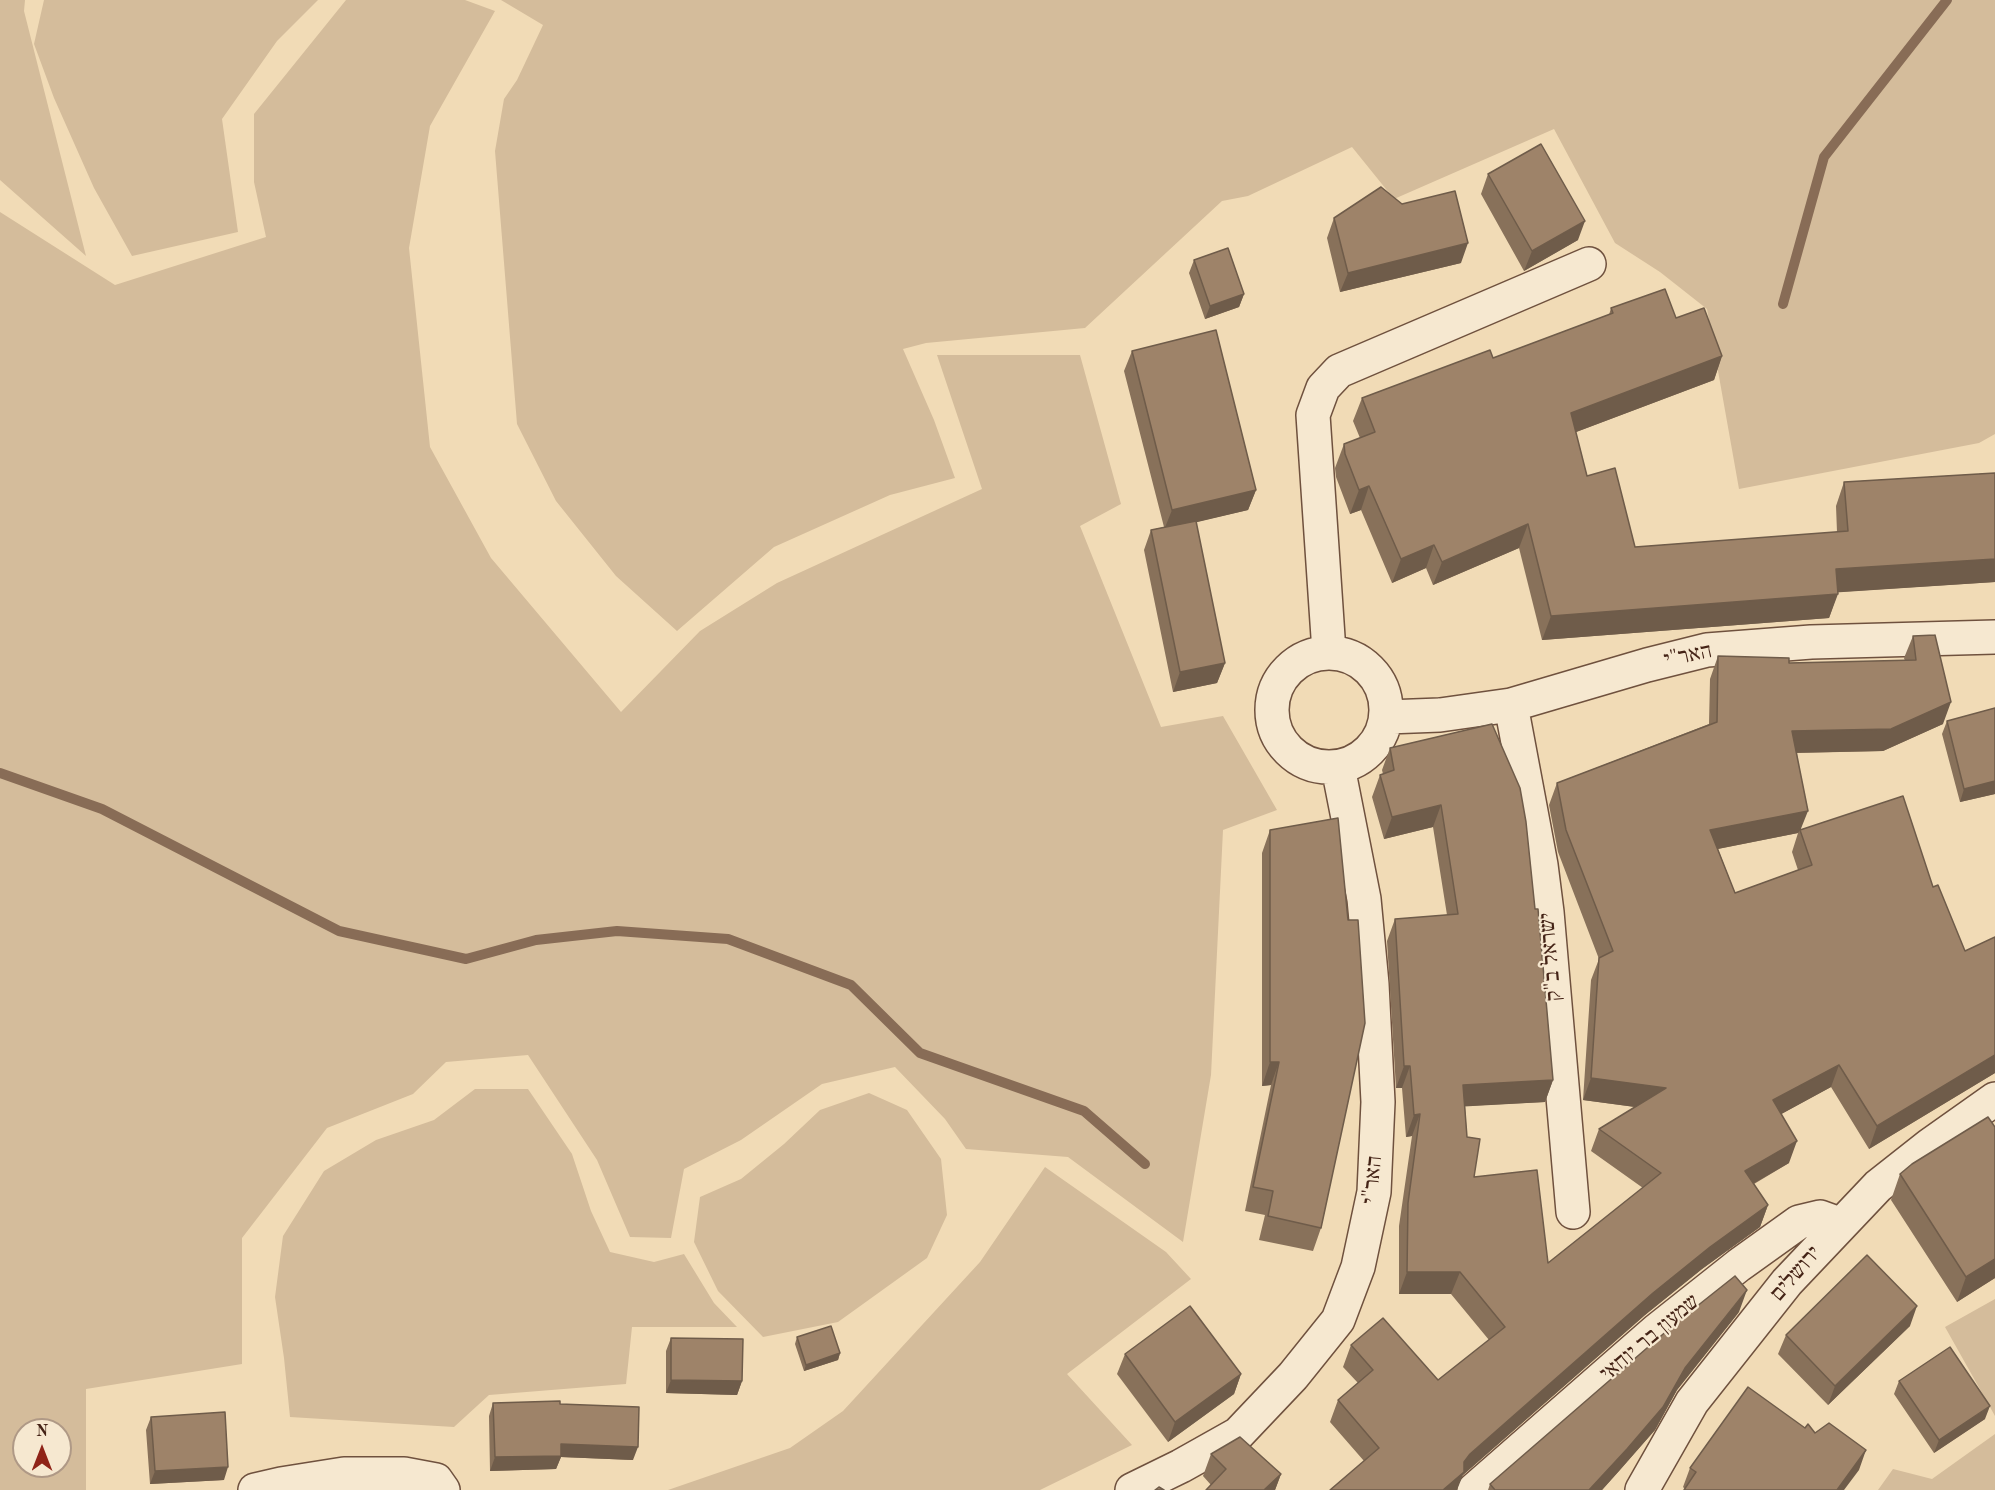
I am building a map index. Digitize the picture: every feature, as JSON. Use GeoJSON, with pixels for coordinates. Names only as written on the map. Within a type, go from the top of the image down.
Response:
{"type":"FeatureCollection","features":[{"type":"Feature","properties":{"kind":"street"},"geometry":{"type":"LineString","coordinates":[[1329,652],[1313,415],[1323,388],[1340,371],[1589,264]]}},
{"type":"Feature","properties":{"kind":"street","name":"האר\"י"},"geometry":{"type":"LineString","coordinates":[[1387,717],[1440,715],[1511,705],[1707,650],[1811,642],[1995,637]]}},
{"type":"Feature","properties":{"kind":"street"},"geometry":{"type":"LineString","coordinates":[[1329,652],[1346,655],[1364,664],[1378,678],[1386,697],[1387,717],[1381,736],[1372,748],[1357,761],[1338,767],[1317,766],[1293,755],[1280,740],[1273,721],[1272,701],[1279,681],[1292,666],[1309,656],[1329,652]]}},
{"type":"Feature","properties":{"kind":"street","name":"ישראל ב\"ק"},"geometry":{"type":"LineString","coordinates":[[1511,705],[1541,865],[1547,912],[1574,1212]]}},
{"type":"Feature","properties":{"kind":"street","name":"האר\"י"},"geometry":{"type":"LineString","coordinates":[[1132,1490],[1238,1434],[1293,1376],[1338,1320],[1358,1267],[1374,1192],[1378,1102],[1372,984],[1364,899],[1338,767]]}},
{"type":"Feature","properties":{"kind":"street","name":"ירושלים"},"geometry":{"type":"LineString","coordinates":[[1642,1490],[1692,1402],[1788,1282],[1878,1186],[1930,1145],[1995,1099]]}},
{"type":"Feature","properties":{"kind":"street","name":"שמעון בר יוחאי"},"geometry":{"type":"LineString","coordinates":[[1474,1490],[1657,1330],[1739,1265],[1799,1222],[1820,1217],[1831,1221],[1837,1228]]}},
{"type":"Feature","properties":{"kind":"street"},"geometry":{"type":"LineString","coordinates":[[255,1490],[344,1474],[404,1474],[436,1480],[443,1490]]}},
{"type":"Feature","properties":{"kind":"shaded area"},"geometry":{"type":"Polygon","coordinates":[[[0,0],[25,0],[24,11],[86,256],[0,180],[0,0]]]}},
{"type":"Feature","properties":{"kind":"shaded area"},"geometry":{"type":"Polygon","coordinates":[[[44,0],[318,0],[277,41],[222,119],[238,232],[132,256],[94,188],[54,98],[34,44],[44,0]]]}},
{"type":"Feature","properties":{"kind":"shaded area"},"geometry":{"type":"Polygon","coordinates":[[[346,0],[465,0],[495,11],[430,126],[409,248],[430,447],[491,558],[621,712],[700,631],[777,583],[982,489],[937,355],[1080,355],[1121,504],[1080,526],[1161,727],[1223,716],[1277,810],[1223,830],[1211,1075],[1183,1242],[1068,1157],[966,1149],[945,1119],[895,1067],[822,1084],[741,1140],[684,1169],[671,1238],[630,1237],[597,1160],[528,1055],[446,1062],[413,1094],[327,1128],[242,1238],[242,1364],[86,1389],[86,1490],[0,1490],[0,212],[115,285],[266,237],[254,182],[254,114],[346,0]]]}},
{"type":"Feature","properties":{"kind":"shaded area"},"geometry":{"type":"Polygon","coordinates":[[[501,0],[1995,0],[1995,434],[1979,443],[1739,489],[1707,309],[1660,272],[1615,243],[1554,129],[1394,199],[1352,147],[1248,196],[1222,201],[1085,328],[926,343],[903,349],[934,420],[955,478],[890,495],[774,547],[677,631],[616,576],[556,501],[517,424],[495,151],[504,99],[517,80],[543,25],[501,0]]]}},
{"type":"Feature","properties":{"kind":"shaded area"},"geometry":{"type":"Polygon","coordinates":[[[475,1089],[528,1089],[572,1154],[591,1211],[610,1252],[654,1262],[684,1254],[714,1303],[737,1327],[632,1327],[626,1384],[489,1395],[454,1427],[290,1417],[275,1297],[283,1236],[324,1171],[376,1140],[434,1120],[475,1089]]]}},
{"type":"Feature","properties":{"kind":"shaded area"},"geometry":{"type":"Polygon","coordinates":[[[869,1093],[907,1110],[941,1159],[947,1215],[927,1258],[838,1322],[763,1337],[718,1291],[694,1242],[700,1197],[741,1179],[784,1144],[820,1110],[869,1093]]]}},
{"type":"Feature","properties":{"kind":"shaded area"},"geometry":{"type":"Polygon","coordinates":[[[1045,1167],[1166,1252],[1191,1279],[1067,1374],[1132,1445],[1040,1490],[668,1490],[790,1448],[843,1411],[980,1262],[1045,1167]]]}},
{"type":"Feature","properties":{"kind":"shaded area"},"geometry":{"type":"Polygon","coordinates":[[[1995,1299],[1995,1416],[1945,1327],[1995,1299]]]}},
{"type":"Feature","properties":{"kind":"shaded area"},"geometry":{"type":"Polygon","coordinates":[[[1995,1434],[1995,1490],[1878,1490],[1893,1469],[1932,1479],[1995,1434]]]}},
{"type":"Feature","properties":{"kind":"building"},"geometry":{"type":"Polygon","coordinates":[[[1541,144],[1585,221],[1532,251],[1488,174],[1541,144]]]}},
{"type":"Feature","properties":{"kind":"building"},"geometry":{"type":"Polygon","coordinates":[[[1381,187],[1402,204],[1455,191],[1468,243],[1348,273],[1334,218],[1381,187]]]}},
{"type":"Feature","properties":{"kind":"building"},"geometry":{"type":"Polygon","coordinates":[[[1228,248],[1244,294],[1210,306],[1194,260],[1228,248]]]}},
{"type":"Feature","properties":{"kind":"building"},"geometry":{"type":"Polygon","coordinates":[[[1665,289],[1676,318],[1704,308],[1722,356],[1571,413],[1587,476],[1615,468],[1635,547],[1848,531],[1844,482],[1995,473],[1995,559],[1836,569],[1838,594],[1551,616],[1528,524],[1442,562],[1434,545],[1401,559],[1369,486],[1359,490],[1345,454],[1344,444],[1375,432],[1362,398],[1490,350],[1493,358],[1613,313],[1611,308],[1665,289]]]}},
{"type":"Feature","properties":{"kind":"building"},"geometry":{"type":"Polygon","coordinates":[[[1216,330],[1256,490],[1172,510],[1132,351],[1216,330]]]}},
{"type":"Feature","properties":{"kind":"building"},"geometry":{"type":"Polygon","coordinates":[[[1196,521],[1225,663],[1180,672],[1151,530],[1196,521]]]}},
{"type":"Feature","properties":{"kind":"building"},"geometry":{"type":"Polygon","coordinates":[[[1935,635],[1951,702],[1891,729],[1792,731],[1808,811],[1710,830],[1735,893],[1812,865],[1800,830],[1903,796],[1933,887],[1938,885],[1965,951],[1995,937],[1995,1055],[1877,1126],[1839,1065],[1773,1100],[1797,1141],[1745,1171],[1768,1205],[1710,1247],[1653,1293],[1470,1454],[1464,1462],[1464,1472],[1443,1490],[1330,1490],[1379,1448],[1338,1400],[1373,1370],[1351,1345],[1383,1318],[1438,1380],[1505,1327],[1460,1272],[1407,1272],[1408,1203],[1420,1114],[1414,1115],[1410,1066],[1404,1066],[1395,919],[1458,914],[1441,805],[1392,817],[1380,775],[1394,770],[1390,748],[1492,724],[1520,788],[1535,909],[1538,909],[1553,1080],[1463,1085],[1467,1137],[1480,1139],[1474,1177],[1537,1170],[1548,1263],[1661,1173],[1599,1129],[1666,1088],[1591,1078],[1599,958],[1613,951],[1566,830],[1557,783],[1717,722],[1718,656],[1789,658],[1789,663],[1916,660],[1913,636],[1935,635]]]}},
{"type":"Feature","properties":{"kind":"building"},"geometry":{"type":"Polygon","coordinates":[[[1995,708],[1995,781],[1964,789],[1947,721],[1995,708]]]}},
{"type":"Feature","properties":{"kind":"building"},"geometry":{"type":"Polygon","coordinates":[[[1338,818],[1348,920],[1358,920],[1365,1023],[1321,1228],[1268,1216],[1273,1191],[1253,1187],[1279,1062],[1270,1062],[1270,830],[1338,818]]]}},
{"type":"Feature","properties":{"kind":"building"},"geometry":{"type":"Polygon","coordinates":[[[1988,1117],[1995,1127],[1995,1259],[1966,1277],[1900,1174],[1912,1164],[1988,1117]]]}},
{"type":"Feature","properties":{"kind":"building"},"geometry":{"type":"Polygon","coordinates":[[[1867,1255],[1917,1306],[1835,1386],[1786,1335],[1867,1255]]]}},
{"type":"Feature","properties":{"kind":"building"},"geometry":{"type":"Polygon","coordinates":[[[1735,1276],[1747,1290],[1685,1368],[1663,1407],[1589,1490],[1495,1490],[1490,1484],[1677,1322],[1735,1276]]]}},
{"type":"Feature","properties":{"kind":"building"},"geometry":{"type":"Polygon","coordinates":[[[1190,1306],[1241,1374],[1175,1422],[1125,1354],[1190,1306]]]}},
{"type":"Feature","properties":{"kind":"building"},"geometry":{"type":"Polygon","coordinates":[[[831,1326],[840,1353],[806,1365],[797,1337],[831,1326]]]}},
{"type":"Feature","properties":{"kind":"building"},"geometry":{"type":"Polygon","coordinates":[[[671,1338],[743,1339],[742,1381],[671,1380],[671,1338]]]}},
{"type":"Feature","properties":{"kind":"building"},"geometry":{"type":"Polygon","coordinates":[[[1950,1347],[1990,1406],[1939,1440],[1899,1381],[1950,1347]]]}},
{"type":"Feature","properties":{"kind":"building"},"geometry":{"type":"Polygon","coordinates":[[[1748,1387],[1805,1428],[1808,1424],[1815,1433],[1829,1423],[1866,1450],[1837,1490],[1684,1490],[1696,1472],[1690,1468],[1748,1387]]]}},
{"type":"Feature","properties":{"kind":"building"},"geometry":{"type":"Polygon","coordinates":[[[560,1401],[560,1404],[639,1407],[638,1447],[561,1444],[561,1456],[495,1457],[493,1403],[560,1401]]]}},
{"type":"Feature","properties":{"kind":"building"},"geometry":{"type":"Polygon","coordinates":[[[225,1412],[228,1467],[155,1471],[151,1417],[225,1412]]]}},
{"type":"Feature","properties":{"kind":"building"},"geometry":{"type":"Polygon","coordinates":[[[1240,1437],[1281,1474],[1264,1490],[1206,1490],[1226,1469],[1211,1454],[1240,1437]]]}},
{"type":"Feature","properties":{"kind":"waterway"},"geometry":{"type":"LineString","coordinates":[[1783,304],[1824,157],[1947,0]]}},
{"type":"Feature","properties":{"kind":"waterway"},"geometry":{"type":"LineString","coordinates":[[0,773],[102,809],[339,931],[466,959],[536,940],[617,931],[728,939],[851,985],[920,1053],[1084,1111],[1145,1164]]}}]}
